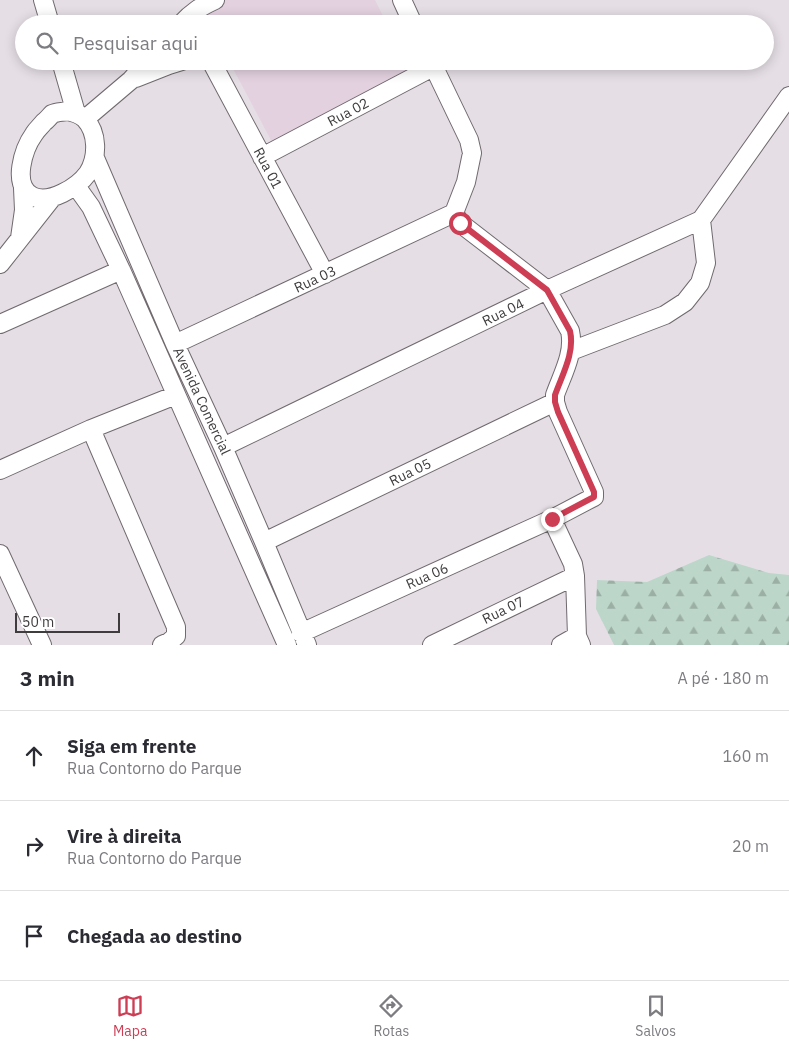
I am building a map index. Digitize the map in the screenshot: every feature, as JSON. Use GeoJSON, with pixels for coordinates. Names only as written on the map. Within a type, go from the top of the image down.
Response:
{"type":"FeatureCollection","features":[{"type":"Feature","properties":{"kind":"street"},"geometry":{"type":"LineString","coordinates":[[43,0],[47,15]]}},
{"type":"Feature","properties":{"kind":"street"},"geometry":{"type":"LineString","coordinates":[[193,15],[198,8],[215,0]]}},
{"type":"Feature","properties":{"kind":"street"},"geometry":{"type":"LineString","coordinates":[[402,0],[409,15]]}},
{"type":"Feature","properties":{"kind":"street"},"geometry":{"type":"LineString","coordinates":[[20,238],[24,210],[21,161],[34,133],[53,114],[60,97],[63,70]]}},
{"type":"Feature","properties":{"kind":"street"},"geometry":{"type":"LineString","coordinates":[[0,264],[52,198],[76,186],[88,173],[94,158],[96,146],[93,132],[80,116],[64,70]]}},
{"type":"Feature","properties":{"kind":"street"},"geometry":{"type":"LineString","coordinates":[[80,116],[131,80],[140,70]]}},
{"type":"Feature","properties":{"kind":"street"},"geometry":{"type":"LineString","coordinates":[[131,80],[156,70]]}},
{"type":"Feature","properties":{"kind":"street","name":"Rua 01"},"geometry":{"type":"LineString","coordinates":[[216,70],[325,274]]}},
{"type":"Feature","properties":{"kind":"street","name":"Rua 02"},"geometry":{"type":"LineString","coordinates":[[262,157],[421,70]]}},
{"type":"Feature","properties":{"kind":"street"},"geometry":{"type":"LineString","coordinates":[[435,70],[470,140],[472,153],[466,182],[454,214],[460,223],[547,290],[570,331],[572,338],[571,351],[555,395],[555,402]]}},
{"type":"Feature","properties":{"kind":"street"},"geometry":{"type":"LineString","coordinates":[[571,351],[665,315],[685,302],[700,283],[706,263],[701,220],[789,96]]}},
{"type":"Feature","properties":{"kind":"street"},"geometry":{"type":"LineString","coordinates":[[53,114],[68,111],[80,116]]}},
{"type":"Feature","properties":{"kind":"street","name":"Avenida Comercial"},"geometry":{"type":"LineString","coordinates":[[94,158],[175,344],[223,447],[304,639]]}},
{"type":"Feature","properties":{"kind":"street","name":"Avenida Comercial"},"geometry":{"type":"LineString","coordinates":[[76,186],[91,207],[121,270],[288,645]]}},
{"type":"Feature","properties":{"kind":"street"},"geometry":{"type":"LineString","coordinates":[[22,188],[32,196],[52,198]]}},
{"type":"Feature","properties":{"kind":"street","name":"Rua 03"},"geometry":{"type":"LineString","coordinates":[[175,344],[454,214]]}},
{"type":"Feature","properties":{"kind":"street","name":"Rua 04"},"geometry":{"type":"LineString","coordinates":[[223,447],[547,290],[701,220]]}},
{"type":"Feature","properties":{"kind":"street"},"geometry":{"type":"LineString","coordinates":[[0,324],[121,270]]}},
{"type":"Feature","properties":{"kind":"street"},"geometry":{"type":"LineString","coordinates":[[0,470],[90,429],[176,395]]}},
{"type":"Feature","properties":{"kind":"street","name":"Rua 06"},"geometry":{"type":"LineString","coordinates":[[304,639],[594,497],[594,492],[555,402]]}},
{"type":"Feature","properties":{"kind":"street","name":"Rua 05"},"geometry":{"type":"LineString","coordinates":[[264,542],[555,402]]}},
{"type":"Feature","properties":{"kind":"street"},"geometry":{"type":"LineString","coordinates":[[90,429],[176,626],[176,636],[170,642],[162,645]]}},
{"type":"Feature","properties":{"kind":"street"},"geometry":{"type":"LineString","coordinates":[[552,519],[574,564],[575,576],[579,641],[561,645]]}},
{"type":"Feature","properties":{"kind":"street"},"geometry":{"type":"LineString","coordinates":[[0,554],[42,645]]}},
{"type":"Feature","properties":{"kind":"street","name":"Rua 07"},"geometry":{"type":"LineString","coordinates":[[432,645],[575,576]]}},
{"type":"Feature","properties":{"kind":"shaded area"},"geometry":{"type":"Polygon","coordinates":[[[225,0],[375,0],[382,15],[204,15],[202,10],[225,0]]]}},
{"type":"Feature","properties":{"kind":"shaded area"},"geometry":{"type":"Polygon","coordinates":[[[234,70],[411,70],[412,72],[273,144],[234,70]]]}},
{"type":"Feature","properties":{"kind":"green space"},"geometry":{"type":"Polygon","coordinates":[[[709,555],[769,573],[789,575],[789,645],[614,645],[596,609],[597,580],[647,582],[709,555]]]}},
{"type":"Feature","properties":{"kind":"route"},"geometry":{"type":"LineString","coordinates":[[460,223],[547,290],[570,331],[572,338],[571,351],[555,395],[555,402],[594,492],[594,497],[552,519]]}}]}
